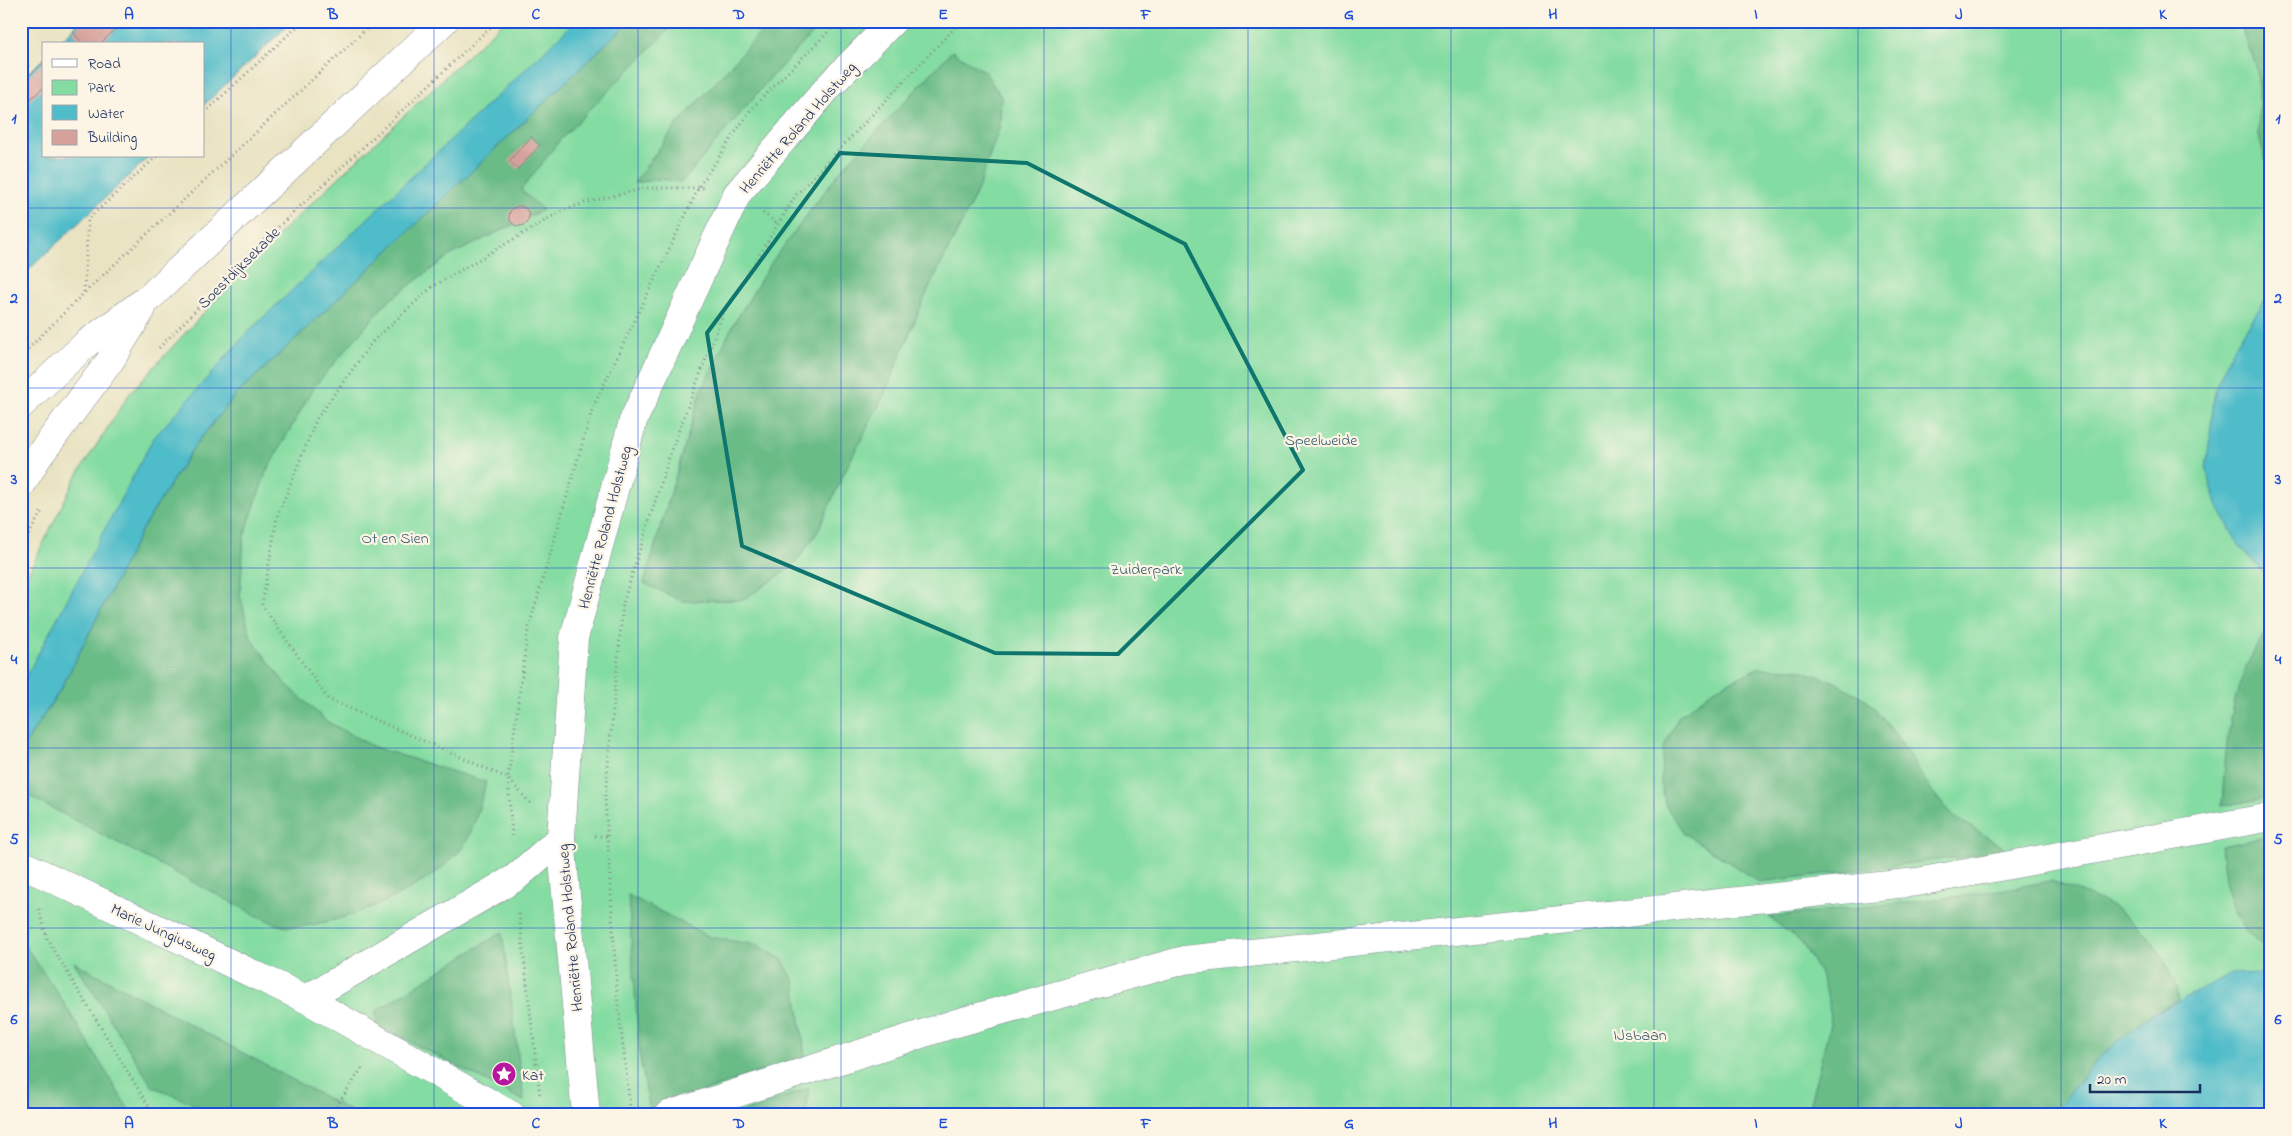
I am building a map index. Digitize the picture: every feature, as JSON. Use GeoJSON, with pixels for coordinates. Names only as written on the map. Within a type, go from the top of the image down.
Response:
{"type":"FeatureCollection","features":[{"type":"Feature","properties":{"kind":"street"},"geometry":{"type":"LineString","coordinates":[[21,405],[86,344],[150,297],[444,21]]}},
{"type":"Feature","properties":{"kind":"street","name":"Henriëtte Roland Holstweg"},"geometry":{"type":"LineString","coordinates":[[586,1115],[561,838],[574,638],[631,430],[737,194],[830,85],[894,21]]}},
{"type":"Feature","properties":{"kind":"street"},"geometry":{"type":"LineString","coordinates":[[21,485],[38,457],[110,361],[150,297]]}},
{"type":"Feature","properties":{"kind":"street"},"geometry":{"type":"LineString","coordinates":[[668,1115],[953,1024],[1184,960],[1917,882],[2271,817]]}},
{"type":"Feature","properties":{"kind":"street"},"geometry":{"type":"LineString","coordinates":[[306,999],[515,878],[561,838]]}},
{"type":"Feature","properties":{"kind":"street","name":"Marie Jungiusweg"},"geometry":{"type":"LineString","coordinates":[[24,865],[306,999],[512,1115]]}},
{"type":"Feature","properties":{"kind":"path"},"geometry":{"type":"LineString","coordinates":[[205,112],[303,21]]}},
{"type":"Feature","properties":{"kind":"path"},"geometry":{"type":"LineString","coordinates":[[21,356],[84,293],[375,21]]}},
{"type":"Feature","properties":{"kind":"path","name":"Soestdijksekade"},"geometry":{"type":"LineString","coordinates":[[158,350],[256,247],[497,21]]}},
{"type":"Feature","properties":{"kind":"path"},"geometry":{"type":"LineString","coordinates":[[631,1115],[617,994],[604,797],[624,603],[672,448],[723,314],[796,195],[960,21]]}},
{"type":"Feature","properties":{"kind":"path"},"geometry":{"type":"LineString","coordinates":[[84,293],[88,219],[155,158]]}},
{"type":"Feature","properties":{"kind":"path"},"geometry":{"type":"LineString","coordinates":[[607,836],[561,838],[508,778],[328,699],[262,605],[277,517],[317,418],[373,341],[432,287],[558,213],[584,203],[646,188],[699,187],[737,194],[778,224]]}},
{"type":"Feature","properties":{"kind":"path"},"geometry":{"type":"LineString","coordinates":[[21,548],[45,506]]}},
{"type":"Feature","properties":{"kind":"path"},"geometry":{"type":"LineString","coordinates":[[24,865],[47,939],[154,1113],[164,1115]]}},
{"type":"Feature","properties":{"kind":"path"},"geometry":{"type":"LineString","coordinates":[[330,1115],[380,1041]]}},
{"type":"Feature","properties":{"kind":"highlighted area"},"geometry":{"type":"Polygon","coordinates":[[[840,153],[1027,163],[1185,244],[1303,470],[1118,654],[995,653],[742,546],[707,333],[840,153]]]}},
{"type":"Feature","properties":{"kind":"green space","name":"Zuiderpark"},"geometry":{"type":"Polygon","coordinates":[[[504,21],[2271,21],[2271,1115],[21,1115],[22,586],[76,477],[130,393],[259,253],[504,21]]]}},
{"type":"Feature","properties":{"kind":"green space"},"geometry":{"type":"Polygon","coordinates":[[[630,21],[677,21],[560,140],[521,190],[543,210],[449,256],[386,303],[314,387],[266,472],[244,537],[240,595],[251,638],[284,682],[326,721],[374,747],[486,782],[474,823],[465,844],[451,860],[432,875],[386,901],[335,920],[311,925],[286,927],[258,916],[21,792],[21,742],[25,744],[62,687],[141,531],[195,445],[235,396],[630,21]]]}},
{"type":"Feature","properties":{"kind":"green space"},"geometry":{"type":"Polygon","coordinates":[[[771,21],[824,21],[771,77],[682,182],[661,179],[634,183],[675,127],[771,21]]]}},
{"type":"Feature","properties":{"kind":"green space"},"geometry":{"type":"Polygon","coordinates":[[[2238,21],[2271,21],[2271,182],[2259,136],[2259,88],[2256,65],[2238,21]]]}},
{"type":"Feature","properties":{"kind":"green space"},"geometry":{"type":"Polygon","coordinates":[[[952,51],[985,72],[1001,97],[1000,125],[977,192],[926,294],[884,395],[844,473],[817,533],[793,566],[743,600],[682,601],[644,583],[701,391],[732,327],[771,263],[841,170],[952,51]]]}},
{"type":"Feature","properties":{"kind":"green space"},"geometry":{"type":"Polygon","coordinates":[[[2271,626],[2271,797],[2222,806],[2228,735],[2238,689],[2246,667],[2257,646],[2271,626]]]}},
{"type":"Feature","properties":{"kind":"green space"},"geometry":{"type":"Polygon","coordinates":[[[1758,668],[1798,669],[1833,681],[1867,700],[1897,736],[1932,792],[1953,816],[2010,851],[1759,882],[1684,833],[1666,806],[1661,783],[1663,749],[1679,716],[1716,688],[1758,668]]]}},
{"type":"Feature","properties":{"kind":"green space"},"geometry":{"type":"Polygon","coordinates":[[[2271,836],[2271,952],[2246,930],[2232,906],[2225,879],[2221,846],[2271,836]]]}},
{"type":"Feature","properties":{"kind":"green space"},"geometry":{"type":"Polygon","coordinates":[[[2052,881],[2094,897],[2128,917],[2157,948],[2170,973],[2179,999],[2149,1016],[2100,1057],[2052,1115],[1807,1115],[1830,1025],[1829,1001],[1819,972],[1802,943],[1769,917],[1964,896],[2052,881]]]}},
{"type":"Feature","properties":{"kind":"green space"},"geometry":{"type":"Polygon","coordinates":[[[628,895],[710,937],[757,945],[782,959],[795,982],[805,1056],[650,1110],[640,1059],[628,895]]]}},
{"type":"Feature","properties":{"kind":"green space"},"geometry":{"type":"Polygon","coordinates":[[[502,932],[524,1101],[376,1024],[376,1011],[502,932]]]}},
{"type":"Feature","properties":{"kind":"green space"},"geometry":{"type":"Polygon","coordinates":[[[21,940],[57,992],[132,1115],[21,1115],[21,940]]]}},
{"type":"Feature","properties":{"kind":"green space"},"geometry":{"type":"Polygon","coordinates":[[[74,962],[358,1115],[219,1115],[152,1086],[74,962]]]}},
{"type":"Feature","properties":{"kind":"green space"},"geometry":{"type":"Polygon","coordinates":[[[809,1088],[806,1115],[736,1115],[809,1088]]]}},
{"type":"Feature","properties":{"kind":"water"},"geometry":{"type":"Polygon","coordinates":[[[81,21],[293,21],[205,104],[205,42],[60,42],[81,21]]]}},
{"type":"Feature","properties":{"kind":"water"},"geometry":{"type":"Polygon","coordinates":[[[576,21],[630,21],[235,396],[195,445],[141,531],[62,687],[25,744],[21,742],[21,686],[153,439],[248,332],[576,21]]]}},
{"type":"Feature","properties":{"kind":"water"},"geometry":{"type":"Polygon","coordinates":[[[42,60],[42,158],[148,158],[21,277],[21,80],[42,60]]]}},
{"type":"Feature","properties":{"kind":"water"},"geometry":{"type":"Polygon","coordinates":[[[2271,291],[2271,581],[2240,547],[2219,509],[2206,470],[2215,389],[2231,352],[2271,291]]]}},
{"type":"Feature","properties":{"kind":"water"},"geometry":{"type":"Polygon","coordinates":[[[2271,973],[2271,1115],[2052,1115],[2100,1057],[2149,1016],[2231,974],[2271,973]]]}},
{"type":"Feature","properties":{"kind":"building"},"geometry":{"type":"Polygon","coordinates":[[[84,21],[124,21],[102,42],[81,42],[73,32],[84,21]]]}},
{"type":"Feature","properties":{"kind":"building"},"geometry":{"type":"Polygon","coordinates":[[[21,57],[29,66],[21,73],[21,57]]]}},
{"type":"Feature","properties":{"kind":"building"},"geometry":{"type":"Polygon","coordinates":[[[42,64],[42,89],[21,108],[21,83],[42,64]]]}},
{"type":"Feature","properties":{"kind":"building"},"geometry":{"type":"Polygon","coordinates":[[[531,137],[540,145],[518,169],[509,161],[531,137]]]}},
{"type":"Feature","properties":{"kind":"building"},"geometry":{"type":"Polygon","coordinates":[[[519,206],[526,209],[529,216],[526,223],[519,226],[512,223],[509,216],[512,209],[519,206]]]}},
{"type":"Feature","properties":{"kind":"place","name":"Kat"},"geometry":{"type":"Point","coordinates":[504,1074]}},
{"type":"Feature","properties":{"kind":"park label","name":"Speelweide"},"geometry":{"type":"Point","coordinates":[1321,439]}},
{"type":"Feature","properties":{"kind":"park label","name":"Ot en Sien"},"geometry":{"type":"Point","coordinates":[395,537]}},
{"type":"Feature","properties":{"kind":"park label","name":"IJsbaan"},"geometry":{"type":"Point","coordinates":[1640,1034]}}]}
